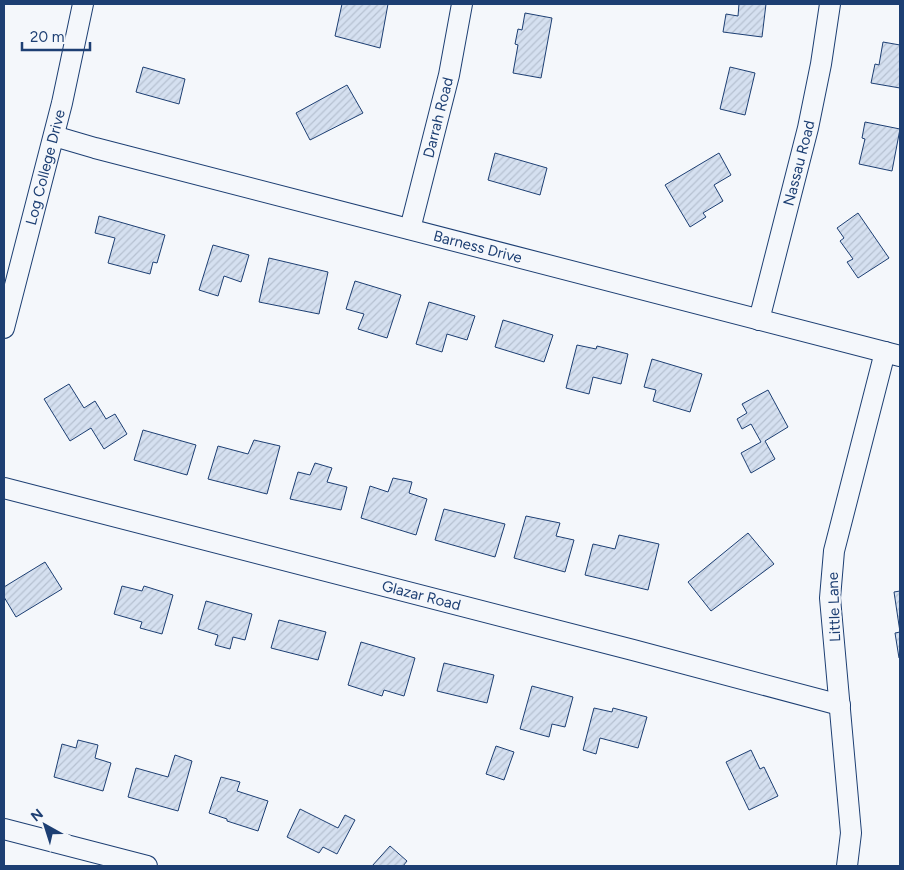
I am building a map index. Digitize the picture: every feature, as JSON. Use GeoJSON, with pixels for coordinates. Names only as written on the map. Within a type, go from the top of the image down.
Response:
{"type":"FeatureCollection","features":[{"type":"Feature","properties":{"kind":"street","name":"Log College Drive"},"geometry":{"type":"LineString","coordinates":[[4,328],[54,136],[83,4]]}},
{"type":"Feature","properties":{"kind":"street","name":"Darrah Road"},"geometry":{"type":"LineString","coordinates":[[410,229],[449,75],[462,4]]}},
{"type":"Feature","properties":{"kind":"street","name":"Nassau Road"},"geometry":{"type":"LineString","coordinates":[[760,320],[808,128],[821,64],[830,4]]}},
{"type":"Feature","properties":{"kind":"street","name":"Barness Drive"},"geometry":{"type":"LineString","coordinates":[[54,136],[893,354]]}},
{"type":"Feature","properties":{"kind":"street","name":"Little Lane"},"geometry":{"type":"LineString","coordinates":[[847,866],[851,833],[830,598],[834,551],[893,354]]}},
{"type":"Feature","properties":{"kind":"street","name":"Glazar Road"},"geometry":{"type":"LineString","coordinates":[[4,488],[840,705]]}},
{"type":"Feature","properties":{"kind":"street"},"geometry":{"type":"LineString","coordinates":[[4,829],[147,866]]}},
{"type":"Feature","properties":{"kind":"building"},"geometry":{"type":"Polygon","coordinates":[[[342,4],[388,4],[380,48],[335,36],[342,4]]]}},
{"type":"Feature","properties":{"kind":"building"},"geometry":{"type":"Polygon","coordinates":[[[739,4],[766,4],[762,37],[723,32],[726,14],[738,16],[739,4]]]}},
{"type":"Feature","properties":{"kind":"building"},"geometry":{"type":"Polygon","coordinates":[[[525,13],[552,18],[541,78],[513,73],[518,45],[515,44],[518,29],[522,30],[525,13]]]}},
{"type":"Feature","properties":{"kind":"building"},"geometry":{"type":"Polygon","coordinates":[[[883,42],[900,45],[900,88],[871,83],[875,64],[879,65],[883,42]]]}},
{"type":"Feature","properties":{"kind":"building"},"geometry":{"type":"Polygon","coordinates":[[[143,67],[185,79],[179,104],[136,92],[143,67]]]}},
{"type":"Feature","properties":{"kind":"building"},"geometry":{"type":"Polygon","coordinates":[[[730,67],[755,73],[745,115],[720,109],[730,67]]]}},
{"type":"Feature","properties":{"kind":"building"},"geometry":{"type":"Polygon","coordinates":[[[347,85],[363,113],[310,140],[296,113],[347,85]]]}},
{"type":"Feature","properties":{"kind":"building"},"geometry":{"type":"Polygon","coordinates":[[[865,122],[900,129],[892,171],[859,164],[865,139],[862,138],[865,122]]]}},
{"type":"Feature","properties":{"kind":"building"},"geometry":{"type":"Polygon","coordinates":[[[495,153],[547,168],[540,195],[488,180],[495,153]]]}},
{"type":"Feature","properties":{"kind":"building"},"geometry":{"type":"Polygon","coordinates":[[[719,153],[731,175],[714,185],[723,201],[703,213],[706,217],[690,227],[665,185],[719,153]]]}},
{"type":"Feature","properties":{"kind":"building"},"geometry":{"type":"Polygon","coordinates":[[[858,213],[889,258],[858,278],[847,262],[853,259],[840,241],[844,238],[837,228],[858,213]]]}},
{"type":"Feature","properties":{"kind":"building"},"geometry":{"type":"Polygon","coordinates":[[[99,216],[165,235],[157,263],[153,262],[150,274],[108,263],[115,238],[95,233],[99,216]]]}},
{"type":"Feature","properties":{"kind":"building"},"geometry":{"type":"Polygon","coordinates":[[[213,245],[249,255],[241,282],[224,276],[218,296],[199,290],[213,245]]]}},
{"type":"Feature","properties":{"kind":"building"},"geometry":{"type":"Polygon","coordinates":[[[269,258],[328,272],[319,314],[259,302],[269,258]]]}},
{"type":"Feature","properties":{"kind":"building"},"geometry":{"type":"Polygon","coordinates":[[[355,281],[401,295],[387,338],[358,329],[364,314],[346,309],[355,281]]]}},
{"type":"Feature","properties":{"kind":"building"},"geometry":{"type":"Polygon","coordinates":[[[429,302],[475,316],[467,340],[447,334],[442,352],[416,344],[429,302]]]}},
{"type":"Feature","properties":{"kind":"building"},"geometry":{"type":"Polygon","coordinates":[[[503,320],[553,335],[544,362],[495,347],[503,320]]]}},
{"type":"Feature","properties":{"kind":"building"},"geometry":{"type":"Polygon","coordinates":[[[577,345],[596,349],[597,346],[628,354],[621,384],[593,377],[589,394],[566,388],[577,345]]]}},
{"type":"Feature","properties":{"kind":"building"},"geometry":{"type":"Polygon","coordinates":[[[652,359],[702,374],[690,412],[653,401],[656,390],[644,387],[652,359]]]}},
{"type":"Feature","properties":{"kind":"building"},"geometry":{"type":"Polygon","coordinates":[[[69,384],[84,408],[95,401],[106,419],[115,414],[127,434],[104,449],[91,428],[70,441],[44,399],[69,384]]]}},
{"type":"Feature","properties":{"kind":"building"},"geometry":{"type":"Polygon","coordinates":[[[768,390],[788,427],[765,441],[775,459],[751,473],[741,453],[761,442],[751,424],[742,429],[737,419],[747,413],[742,404],[768,390]]]}},
{"type":"Feature","properties":{"kind":"building"},"geometry":{"type":"Polygon","coordinates":[[[143,430],[196,445],[187,475],[134,460],[143,430]]]}},
{"type":"Feature","properties":{"kind":"building"},"geometry":{"type":"Polygon","coordinates":[[[254,440],[280,446],[267,494],[208,479],[218,446],[248,454],[254,440]]]}},
{"type":"Feature","properties":{"kind":"building"},"geometry":{"type":"Polygon","coordinates":[[[315,463],[332,468],[327,482],[347,487],[341,510],[290,499],[298,472],[310,475],[315,463]]]}},
{"type":"Feature","properties":{"kind":"building"},"geometry":{"type":"Polygon","coordinates":[[[393,478],[412,482],[409,493],[427,499],[416,535],[361,518],[370,486],[388,492],[393,478]]]}},
{"type":"Feature","properties":{"kind":"building"},"geometry":{"type":"Polygon","coordinates":[[[444,509],[505,524],[495,557],[435,540],[444,509]]]}},
{"type":"Feature","properties":{"kind":"building"},"geometry":{"type":"Polygon","coordinates":[[[526,516],[560,523],[556,536],[574,540],[565,572],[514,558],[526,516]]]}},
{"type":"Feature","properties":{"kind":"building"},"geometry":{"type":"Polygon","coordinates":[[[748,533],[774,564],[711,611],[688,582],[748,533]]]}},
{"type":"Feature","properties":{"kind":"building"},"geometry":{"type":"Polygon","coordinates":[[[619,535],[659,544],[648,590],[585,575],[593,544],[615,549],[619,535]]]}},
{"type":"Feature","properties":{"kind":"building"},"geometry":{"type":"Polygon","coordinates":[[[45,562],[62,589],[16,617],[4,597],[4,587],[45,562]]]}},
{"type":"Feature","properties":{"kind":"building"},"geometry":{"type":"Polygon","coordinates":[[[122,586],[142,591],[144,586],[173,595],[162,634],[140,628],[142,622],[114,614],[122,586]]]}},
{"type":"Feature","properties":{"kind":"building"},"geometry":{"type":"Polygon","coordinates":[[[900,591],[900,632],[894,592],[900,591]]]}},
{"type":"Feature","properties":{"kind":"building"},"geometry":{"type":"Polygon","coordinates":[[[206,601],[252,614],[245,640],[233,637],[230,649],[215,645],[218,635],[198,629],[206,601]]]}},
{"type":"Feature","properties":{"kind":"building"},"geometry":{"type":"Polygon","coordinates":[[[279,620],[326,632],[318,660],[271,648],[279,620]]]}},
{"type":"Feature","properties":{"kind":"building"},"geometry":{"type":"Polygon","coordinates":[[[900,632],[900,657],[899,658],[895,633],[900,632]]]}},
{"type":"Feature","properties":{"kind":"building"},"geometry":{"type":"Polygon","coordinates":[[[361,642],[415,658],[404,696],[384,690],[382,696],[348,685],[361,642]]]}},
{"type":"Feature","properties":{"kind":"building"},"geometry":{"type":"Polygon","coordinates":[[[444,663],[494,675],[487,703],[437,691],[444,663]]]}},
{"type":"Feature","properties":{"kind":"building"},"geometry":{"type":"Polygon","coordinates":[[[532,686],[573,697],[565,727],[552,724],[549,737],[520,729],[532,686]]]}},
{"type":"Feature","properties":{"kind":"building"},"geometry":{"type":"Polygon","coordinates":[[[594,708],[612,712],[613,708],[647,717],[638,748],[600,738],[596,754],[583,750],[594,708]]]}},
{"type":"Feature","properties":{"kind":"building"},"geometry":{"type":"Polygon","coordinates":[[[78,740],[98,745],[95,758],[111,763],[103,791],[54,777],[62,744],[76,748],[78,740]]]}},
{"type":"Feature","properties":{"kind":"building"},"geometry":{"type":"Polygon","coordinates":[[[496,746],[514,752],[504,780],[486,774],[496,746]]]}},
{"type":"Feature","properties":{"kind":"building"},"geometry":{"type":"Polygon","coordinates":[[[751,750],[760,769],[764,767],[778,796],[749,810],[726,762],[751,750]]]}},
{"type":"Feature","properties":{"kind":"building"},"geometry":{"type":"Polygon","coordinates":[[[175,755],[192,761],[178,811],[128,797],[136,768],[168,777],[175,755]]]}},
{"type":"Feature","properties":{"kind":"building"},"geometry":{"type":"Polygon","coordinates":[[[221,777],[240,782],[237,791],[268,801],[258,831],[209,813],[221,777]]]}},
{"type":"Feature","properties":{"kind":"building"},"geometry":{"type":"Polygon","coordinates":[[[300,809],[338,828],[345,815],[355,820],[337,854],[323,847],[319,853],[287,837],[300,809]]]}},
{"type":"Feature","properties":{"kind":"building"},"geometry":{"type":"Polygon","coordinates":[[[390,846],[407,861],[403,866],[372,866],[390,846]]]}}]}
